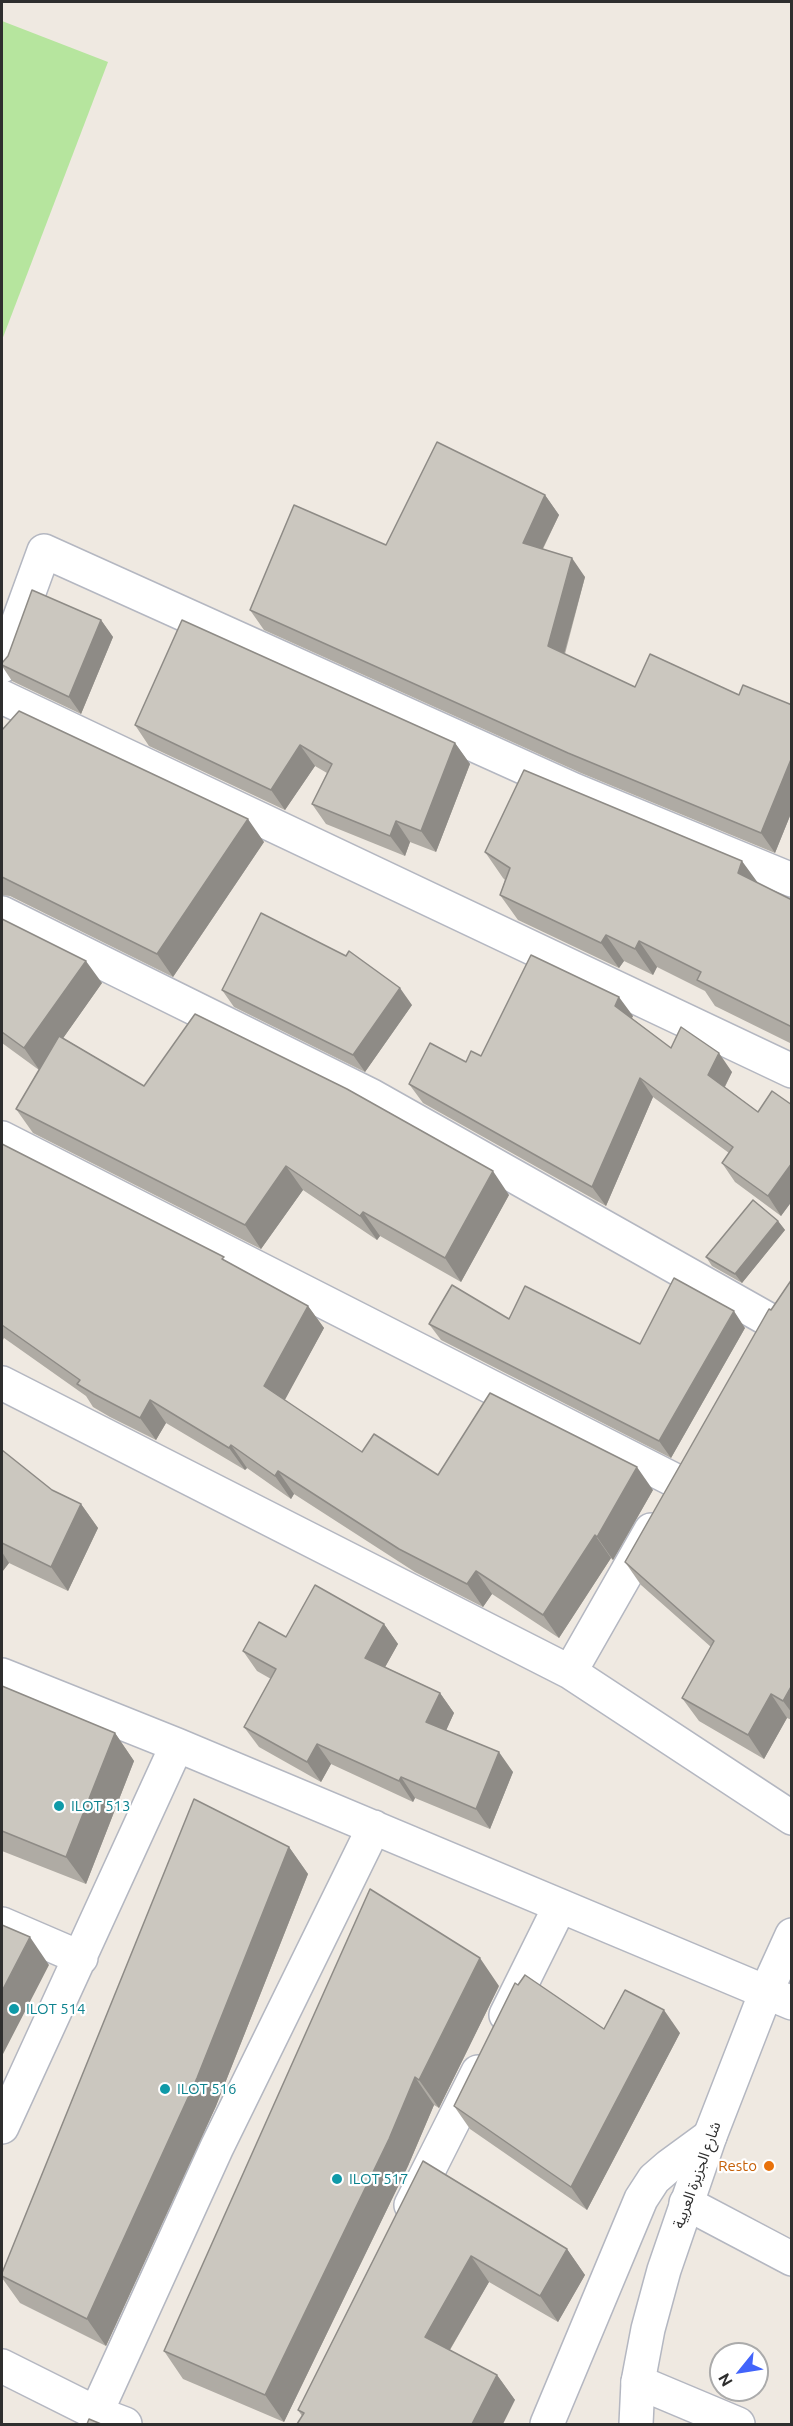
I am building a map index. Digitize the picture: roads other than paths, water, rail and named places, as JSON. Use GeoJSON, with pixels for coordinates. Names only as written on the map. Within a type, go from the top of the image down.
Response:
{"type":"FeatureCollection","features":[{"type":"Feature","properties":{"kind":"street"},"geometry":{"type":"LineString","coordinates":[[2,666],[44,551],[574,790],[792,880]]}},
{"type":"Feature","properties":{"kind":"street"},"geometry":{"type":"LineString","coordinates":[[2,696],[792,1071]]}},
{"type":"Feature","properties":{"kind":"street"},"geometry":{"type":"LineString","coordinates":[[2,913],[372,1096],[771,1321]]}},
{"type":"Feature","properties":{"kind":"street"},"geometry":{"type":"LineString","coordinates":[[2,1138],[678,1482]]}},
{"type":"Feature","properties":{"kind":"street"},"geometry":{"type":"LineString","coordinates":[[754,1351],[786,1290]]}},
{"type":"Feature","properties":{"kind":"street"},"geometry":{"type":"LineString","coordinates":[[2,1383],[570,1672],[792,1818]]}},
{"type":"Feature","properties":{"kind":"street"},"geometry":{"type":"LineString","coordinates":[[570,1672],[695,1451]]}},
{"type":"Feature","properties":{"kind":"street"},"geometry":{"type":"LineString","coordinates":[[2,1675],[177,1744],[779,1997]]}},
{"type":"Feature","properties":{"kind":"street"},"geometry":{"type":"LineString","coordinates":[[2,2127],[177,1744]]}},
{"type":"Feature","properties":{"kind":"street"},"geometry":{"type":"LineString","coordinates":[[2,2366],[110,2419],[217,2147],[374,1827]]}},
{"type":"Feature","properties":{"kind":"street"},"geometry":{"type":"LineString","coordinates":[[397,2234],[560,1906]]}},
{"type":"Feature","properties":{"kind":"street"},"geometry":{"type":"LineString","coordinates":[[2,1924],[81,1958]]}},
{"type":"Feature","properties":{"kind":"street","name":"شارع الجزيرة العربية"},"geometry":{"type":"LineString","coordinates":[[636,2424],[638,2382],[648,2329],[664,2270],[710,2136],[779,1997],[792,1935]]}},
{"type":"Feature","properties":{"kind":"street"},"geometry":{"type":"LineString","coordinates":[[548,2424],[641,2199],[654,2179],[710,2136]]}},
{"type":"Feature","properties":{"kind":"street"},"geometry":{"type":"LineString","coordinates":[[686,2203],[792,2259]]}},
{"type":"Feature","properties":{"kind":"street"},"geometry":{"type":"LineString","coordinates":[[638,2382],[738,2424]]}},
{"type":"Feature","properties":{"kind":"place","name":"ILOT 513"},"geometry":{"type":"Point","coordinates":[59,1806]}},
{"type":"Feature","properties":{"kind":"place","name":"ILOT 514"},"geometry":{"type":"Point","coordinates":[14,2009]}},
{"type":"Feature","properties":{"kind":"place","name":"ILOT 516"},"geometry":{"type":"Point","coordinates":[165,2089]}},
{"type":"Feature","properties":{"kind":"place","name":"Resto"},"geometry":{"type":"Point","coordinates":[769,2166]}},
{"type":"Feature","properties":{"kind":"place","name":"ILOT 517"},"geometry":{"type":"Point","coordinates":[337,2179]}}]}
